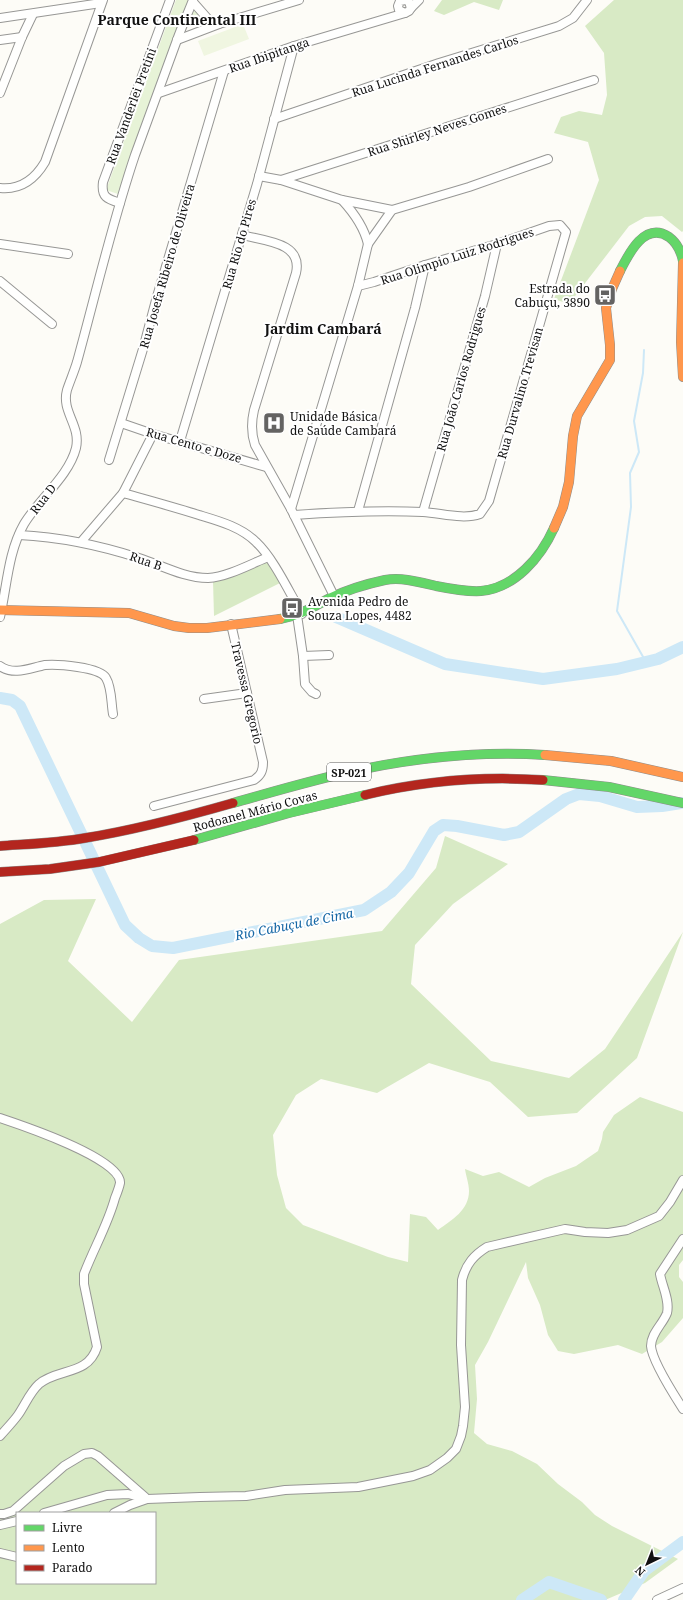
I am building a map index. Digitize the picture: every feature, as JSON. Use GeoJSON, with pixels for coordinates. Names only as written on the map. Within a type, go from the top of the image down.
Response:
{"type":"FeatureCollection","features":[{"type":"Feature","properties":{"kind":"main road"},"geometry":{"type":"LineString","coordinates":[[0,612],[129,613],[183,627],[200,628],[299,614],[334,596],[391,579],[471,591],[485,591],[498,588],[510,582],[532,562],[544,546],[559,516],[569,486],[574,426],[577,416],[610,360],[612,352],[606,309],[622,265],[639,241],[645,235],[652,232],[660,232],[668,236],[676,243],[682,252],[681,342],[683,378]]}},
{"type":"Feature","properties":{"kind":"main road","name":"Rodoanel Mário Covas"},"geometry":{"type":"LineString","coordinates":[[0,846],[69,841],[136,829],[328,777],[392,764],[434,758],[527,753],[568,756],[613,761],[683,777]]}},
{"type":"Feature","properties":{"kind":"main road","name":"Rodoanel Mário Covas"},"geometry":{"type":"LineString","coordinates":[[0,872],[27,871],[100,862],[144,853],[342,800],[387,790],[448,782],[518,779],[557,781],[632,790],[683,803]]}},
{"type":"Feature","properties":{"kind":"street","name":"Rua Vanderlei Pretini"},"geometry":{"type":"LineString","coordinates":[[120,203],[111,200],[104,195],[102,190],[103,182],[170,0]]}},
{"type":"Feature","properties":{"kind":"street"},"geometry":{"type":"LineString","coordinates":[[177,40],[219,24],[299,0]]}},
{"type":"Feature","properties":{"kind":"street","name":"Rua Ibipitanga"},"geometry":{"type":"LineString","coordinates":[[159,92],[294,46],[381,20],[404,3],[419,0]]}},
{"type":"Feature","properties":{"kind":"street","name":"Rua Lucinda Fernandes Carlos"},"geometry":{"type":"LineString","coordinates":[[274,119],[439,63],[559,26],[573,18],[587,0]]}},
{"type":"Feature","properties":{"kind":"street","name":"Rua Vanderlei Pretini"},"geometry":{"type":"LineString","coordinates":[[67,390],[135,155],[177,40],[193,1]]}},
{"type":"Feature","properties":{"kind":"street"},"geometry":{"type":"LineString","coordinates":[[193,1],[208,19],[219,24]]}},
{"type":"Feature","properties":{"kind":"street"},"geometry":{"type":"LineString","coordinates":[[0,18],[34,14],[102,2],[43,165],[27,182],[9,188],[0,188]]}},
{"type":"Feature","properties":{"kind":"street"},"geometry":{"type":"LineString","coordinates":[[0,93],[22,37],[34,14]]}},
{"type":"Feature","properties":{"kind":"street"},"geometry":{"type":"LineString","coordinates":[[0,40],[22,37]]}},
{"type":"Feature","properties":{"kind":"street","name":"Rua Rio do Pires"},"geometry":{"type":"LineString","coordinates":[[180,441],[242,235],[294,46]]}},
{"type":"Feature","properties":{"kind":"street","name":"Rua Josefa Ribeiro de Oliveira"},"geometry":{"type":"LineString","coordinates":[[109,460],[224,71]]}},
{"type":"Feature","properties":{"kind":"street","name":"Rua Shirley Neves Gomes"},"geometry":{"type":"LineString","coordinates":[[280,180],[594,80]]}},
{"type":"Feature","properties":{"kind":"street"},"geometry":{"type":"LineString","coordinates":[[259,176],[280,180],[342,200],[392,210],[469,187],[548,159]]}},
{"type":"Feature","properties":{"kind":"street"},"geometry":{"type":"LineString","coordinates":[[342,200],[357,218],[366,235],[368,244]]}},
{"type":"Feature","properties":{"kind":"street"},"geometry":{"type":"LineString","coordinates":[[293,512],[358,286],[368,244],[392,210]]}},
{"type":"Feature","properties":{"kind":"street","name":"Rua Olimpio Luiz Rodrigues"},"geometry":{"type":"LineString","coordinates":[[358,286],[385,279],[425,265],[555,225]]}},
{"type":"Feature","properties":{"kind":"street","name":"Rua Durvalino Trevisan"},"geometry":{"type":"LineString","coordinates":[[423,512],[475,516],[480,514],[489,501],[566,237],[564,228],[560,225],[555,225]]}},
{"type":"Feature","properties":{"kind":"street"},"geometry":{"type":"LineString","coordinates":[[242,235],[281,245],[294,253],[297,259],[296,273],[272,348],[251,422],[252,435],[266,467],[293,512],[334,596]]}},
{"type":"Feature","properties":{"kind":"street"},"geometry":{"type":"LineString","coordinates":[[0,244],[68,254]]}},
{"type":"Feature","properties":{"kind":"street","name":"Rua João Carlos Rodrigues"},"geometry":{"type":"LineString","coordinates":[[423,512],[484,296],[497,244]]}},
{"type":"Feature","properties":{"kind":"street"},"geometry":{"type":"LineString","coordinates":[[358,511],[415,308],[425,265]]}},
{"type":"Feature","properties":{"kind":"street"},"geometry":{"type":"LineString","coordinates":[[0,281],[52,324]]}},
{"type":"Feature","properties":{"kind":"street","name":"Rua D"},"geometry":{"type":"LineString","coordinates":[[0,612],[11,561],[19,534],[25,523],[66,469],[76,447],[77,435],[74,424],[66,407],[65,399],[67,390]]}},
{"type":"Feature","properties":{"kind":"street","name":"Rua Cento e Doze"},"geometry":{"type":"LineString","coordinates":[[121,423],[153,434],[266,467]]}},
{"type":"Feature","properties":{"kind":"street"},"geometry":{"type":"LineString","coordinates":[[81,542],[123,493],[153,434]]}},
{"type":"Feature","properties":{"kind":"street"},"geometry":{"type":"LineString","coordinates":[[123,493],[176,508],[237,528],[256,541],[268,557],[299,614],[305,684],[312,692],[316,694]]}},
{"type":"Feature","properties":{"kind":"street"},"geometry":{"type":"LineString","coordinates":[[293,512],[423,512]]}},
{"type":"Feature","properties":{"kind":"street","name":"Rua B"},"geometry":{"type":"LineString","coordinates":[[19,534],[81,542],[138,557],[187,575],[208,578],[221,576],[268,557]]}},
{"type":"Feature","properties":{"kind":"street","name":"Travessa Gregorio"},"geometry":{"type":"LineString","coordinates":[[154,806],[254,780],[260,776],[263,770],[263,762],[231,624]]}},
{"type":"Feature","properties":{"kind":"street"},"geometry":{"type":"LineString","coordinates":[[303,656],[329,655]]}},
{"type":"Feature","properties":{"kind":"street"},"geometry":{"type":"LineString","coordinates":[[0,666],[6,670],[23,671],[44,665],[55,665],[91,669],[101,673],[106,677],[108,683],[113,714]]}},
{"type":"Feature","properties":{"kind":"street"},"geometry":{"type":"LineString","coordinates":[[204,699],[247,693]]}},
{"type":"Feature","properties":{"kind":"street"},"geometry":{"type":"LineString","coordinates":[[0,1118],[59,1139],[101,1160],[117,1173],[120,1182],[112,1208],[84,1274],[84,1284],[97,1347],[95,1354],[89,1361],[80,1367],[38,1384],[18,1414],[0,1436]]}},
{"type":"Feature","properties":{"kind":"street"},"geometry":{"type":"LineString","coordinates":[[48,1512],[108,1495],[128,1494],[148,1499],[246,1496],[285,1490],[358,1487],[413,1476],[430,1470],[447,1458],[456,1449],[461,1436],[464,1407],[461,1345],[462,1280],[464,1270],[470,1260],[478,1252],[487,1247],[565,1229],[608,1233],[627,1230],[659,1216],[670,1202],[683,1180]]}},
{"type":"Feature","properties":{"kind":"street"},"geometry":{"type":"LineString","coordinates":[[683,1238],[660,1274],[668,1303],[667,1313],[652,1338],[652,1351],[658,1366],[683,1409]]}},
{"type":"Feature","properties":{"kind":"street"},"geometry":{"type":"LineString","coordinates":[[0,1514],[12,1511],[64,1466],[84,1454],[92,1453],[98,1456],[148,1499]]}},
{"type":"Feature","properties":{"kind":"street"},"geometry":{"type":"LineString","coordinates":[[116,1512],[130,1505],[148,1499]]}},
{"type":"Feature","properties":{"kind":"street"},"geometry":{"type":"LineString","coordinates":[[0,1525],[16,1521]]}},
{"type":"Feature","properties":{"kind":"street"},"geometry":{"type":"LineString","coordinates":[[0,1552],[16,1557]]}},
{"type":"Feature","properties":{"kind":"street"},"geometry":{"type":"LineString","coordinates":[[657,1600],[683,1588]]}},
{"type":"Feature","properties":{"kind":"green space"},"geometry":{"type":"Polygon","coordinates":[[[176,0],[189,0],[118,194],[106,190],[176,0]]]}},
{"type":"Feature","properties":{"kind":"green space"},"geometry":{"type":"Polygon","coordinates":[[[442,0],[503,0],[499,10],[474,2],[444,15],[434,11],[442,0]]]}},
{"type":"Feature","properties":{"kind":"green space"},"geometry":{"type":"Polygon","coordinates":[[[614,0],[683,0],[683,231],[682,232],[662,216],[645,217],[629,226],[569,304],[554,299],[599,180],[588,142],[554,133],[561,117],[579,111],[602,115],[607,95],[604,53],[585,26],[614,0]]]}},
{"type":"Feature","properties":{"kind":"green space"},"geometry":{"type":"Polygon","coordinates":[[[194,8],[206,23],[191,26],[188,25],[191,9],[194,8]]]}},
{"type":"Feature","properties":{"kind":"green space"},"geometry":{"type":"Polygon","coordinates":[[[243,24],[249,39],[204,56],[198,41],[243,24]]]}},
{"type":"Feature","properties":{"kind":"green space"},"geometry":{"type":"Polygon","coordinates":[[[267,562],[280,583],[214,616],[213,581],[267,562]]]}},
{"type":"Feature","properties":{"kind":"green space"},"geometry":{"type":"Polygon","coordinates":[[[445,836],[508,864],[453,904],[415,945],[411,984],[491,1061],[569,1078],[605,1049],[683,932],[637,1058],[577,1113],[528,1117],[490,1082],[429,1063],[377,1093],[321,1079],[296,1095],[273,1135],[277,1175],[286,1208],[303,1225],[388,1257],[408,1262],[410,1214],[426,1217],[438,1230],[459,1214],[466,1204],[469,1191],[465,1169],[483,1176],[499,1172],[529,1187],[545,1178],[576,1166],[598,1151],[603,1132],[614,1115],[640,1097],[683,1112],[683,1260],[679,1265],[679,1277],[683,1282],[683,1318],[662,1342],[642,1354],[618,1345],[574,1354],[558,1351],[548,1335],[540,1305],[528,1278],[526,1262],[488,1342],[475,1365],[477,1399],[474,1433],[487,1444],[512,1451],[537,1464],[595,1515],[612,1526],[678,1559],[645,1583],[605,1600],[0,1600],[0,924],[44,900],[96,899],[68,961],[132,1022],[179,960],[382,931],[436,868],[445,836]]]}},
{"type":"Feature","properties":{"kind":"waterway"},"geometry":{"type":"LineString","coordinates":[[644,350],[643,373],[634,421],[639,452],[630,473],[631,507],[617,611],[646,662]]}},
{"type":"Feature","properties":{"kind":"waterway"},"geometry":{"type":"LineString","coordinates":[[336,617],[445,664],[543,679],[617,669],[658,659],[683,647]]}},
{"type":"Feature","properties":{"kind":"waterway","name":"Rio Cabuçu de Cima"},"geometry":{"type":"LineString","coordinates":[[0,698],[12,700],[20,706],[125,925],[139,938],[152,946],[173,948],[364,910],[391,892],[409,873],[434,831],[443,825],[457,826],[504,835],[519,832],[566,799],[579,794],[600,796],[637,807],[662,806],[681,803]]}},
{"type":"Feature","properties":{"kind":"waterway"},"geometry":{"type":"LineString","coordinates":[[624,1600],[644,1571],[683,1542]]}},
{"type":"Feature","properties":{"kind":"waterway"},"geometry":{"type":"LineString","coordinates":[[522,1600],[549,1582],[601,1600]]}},
{"type":"Feature","properties":{"kind":"traffic: fast"},"geometry":{"type":"LineString","coordinates":[[620,271],[633,248],[645,236],[652,233],[660,233],[672,239],[678,248],[683,261]]}},
{"type":"Feature","properties":{"kind":"traffic: fast"},"geometry":{"type":"LineString","coordinates":[[280,619],[300,613],[350,590],[364,585],[391,579],[410,580],[464,591],[493,589],[505,584],[525,569],[542,550],[554,528]]}},
{"type":"Feature","properties":{"kind":"traffic: fast"},"geometry":{"type":"LineString","coordinates":[[233,803],[330,776],[408,761],[453,756],[499,754],[545,755]]}},
{"type":"Feature","properties":{"kind":"traffic: fast"},"geometry":{"type":"LineString","coordinates":[[543,780],[609,787],[683,803]]}},
{"type":"Feature","properties":{"kind":"traffic: fast"},"geometry":{"type":"LineString","coordinates":[[194,840],[289,813],[365,795]]}},
{"type":"Feature","properties":{"kind":"traffic: slow"},"geometry":{"type":"LineString","coordinates":[[683,263],[681,342],[683,377]]}},
{"type":"Feature","properties":{"kind":"traffic: slow"},"geometry":{"type":"LineString","coordinates":[[554,528],[563,507],[569,482],[573,436],[577,416],[610,360],[606,308],[620,271]]}},
{"type":"Feature","properties":{"kind":"traffic: slow"},"geometry":{"type":"LineString","coordinates":[[0,610],[129,613],[174,626],[189,628],[207,628],[280,619]]}},
{"type":"Feature","properties":{"kind":"traffic: slow"},"geometry":{"type":"LineString","coordinates":[[545,755],[611,761],[683,777]]}},
{"type":"Feature","properties":{"kind":"traffic: jam"},"geometry":{"type":"LineString","coordinates":[[365,795],[409,786],[476,779],[543,780]]}},
{"type":"Feature","properties":{"kind":"traffic: jam"},"geometry":{"type":"LineString","coordinates":[[0,846],[64,841],[104,835],[159,823],[233,803]]}},
{"type":"Feature","properties":{"kind":"traffic: jam"},"geometry":{"type":"LineString","coordinates":[[0,872],[50,869],[99,862],[194,840]]}},
{"type":"Feature","properties":{"kind":"place","name":"Estrada do Cabuçu, 3890"},"geometry":{"type":"Point","coordinates":[605,295]}},
{"type":"Feature","properties":{"kind":"place","name":"Unidade Básica de Saúde Cambará"},"geometry":{"type":"Point","coordinates":[274,423]}},
{"type":"Feature","properties":{"kind":"place","name":"Avenida Pedro de Souza Lopes, 4482"},"geometry":{"type":"Point","coordinates":[292,608]}},
{"type":"Feature","properties":{"kind":"district","name":"Parque Continental III"},"geometry":{"type":"Point","coordinates":[177,19]}},
{"type":"Feature","properties":{"kind":"district","name":"Jardim Cambará"},"geometry":{"type":"Point","coordinates":[323,328]}}]}
